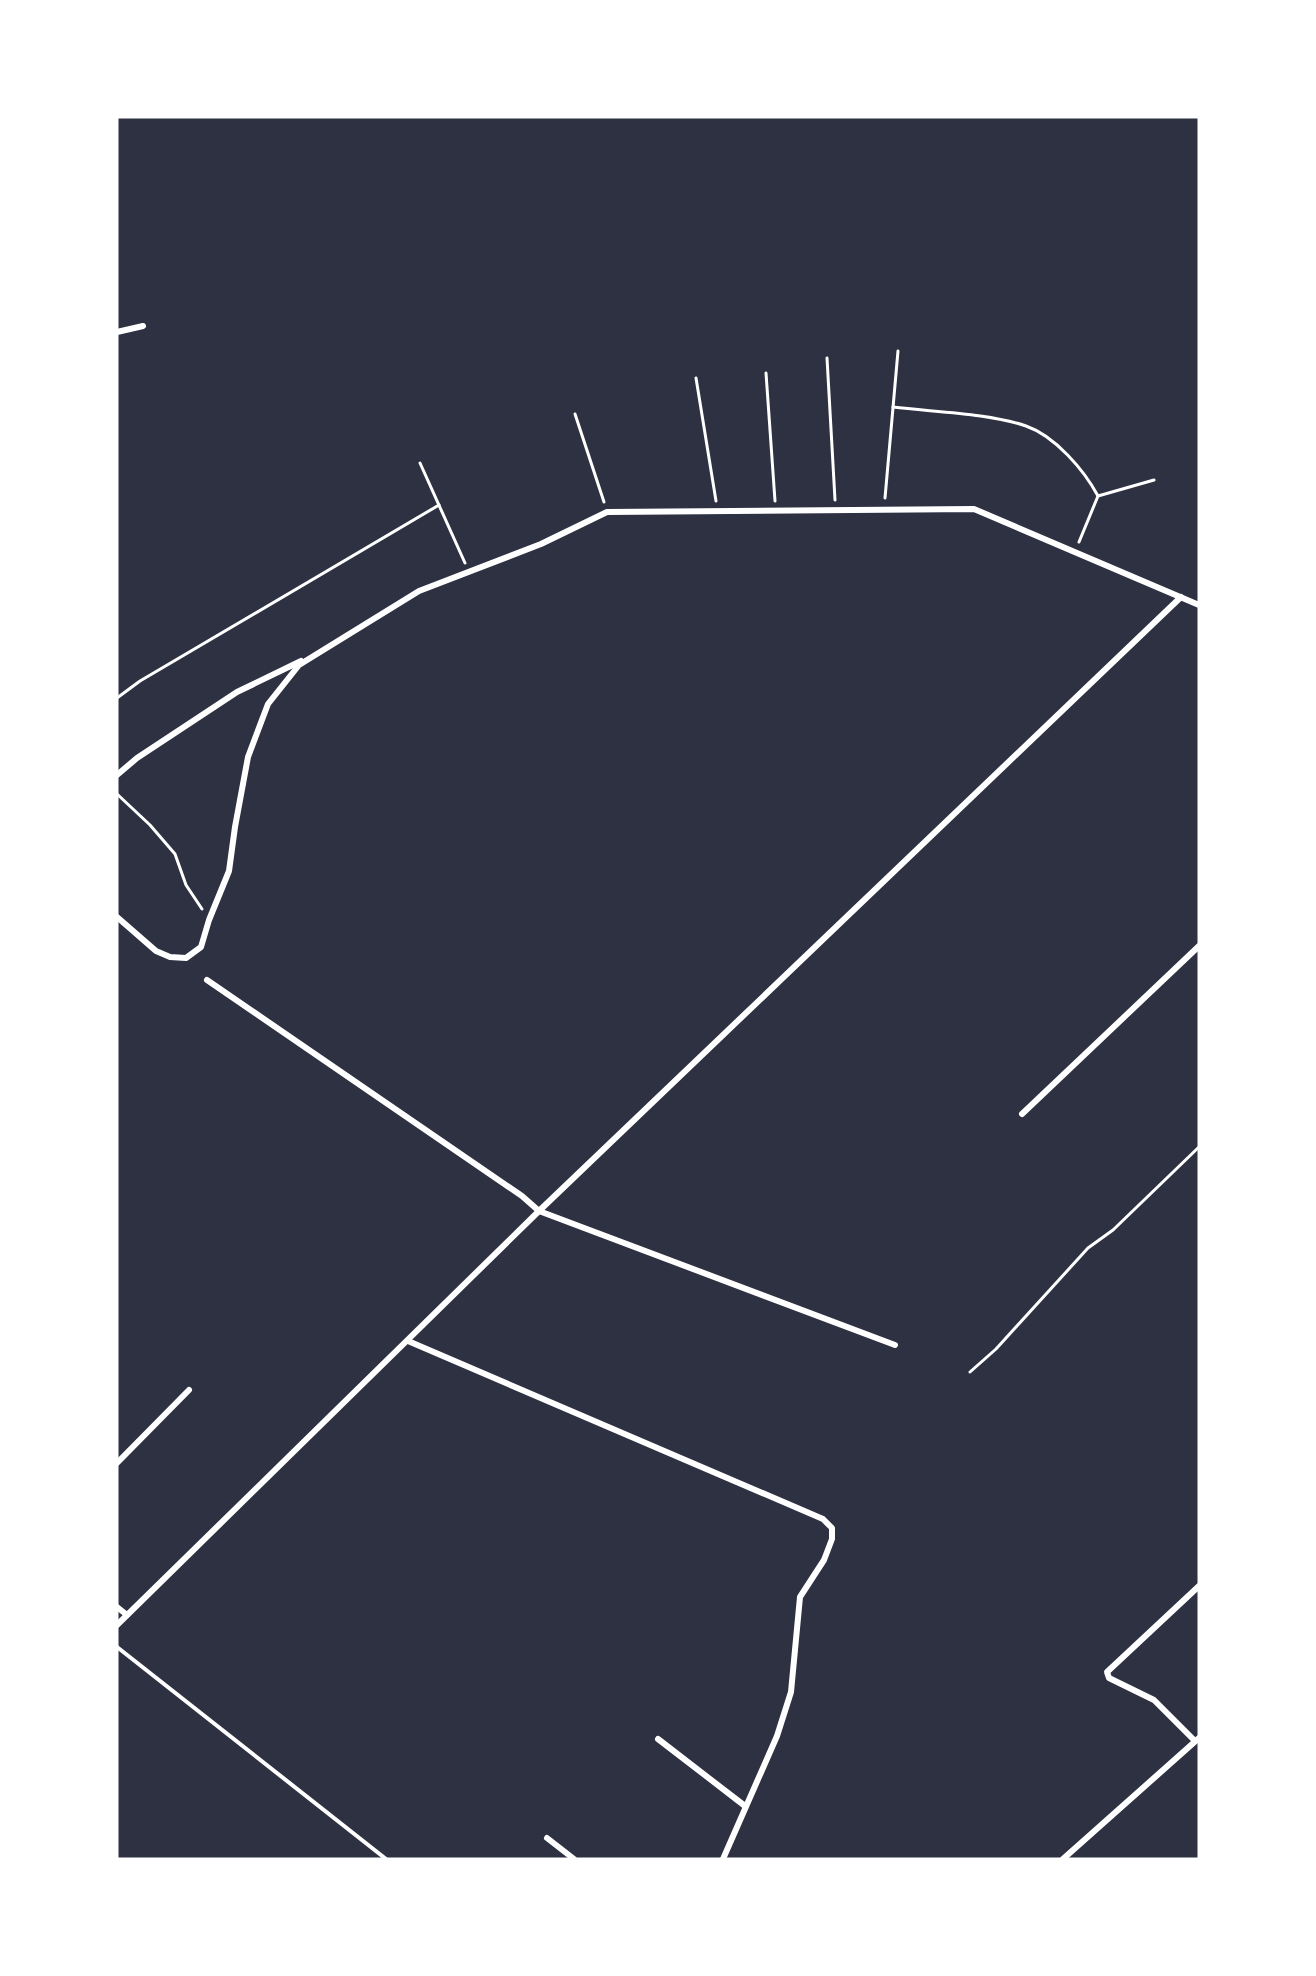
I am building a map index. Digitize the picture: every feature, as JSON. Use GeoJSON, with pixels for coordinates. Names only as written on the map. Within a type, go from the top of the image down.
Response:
{"type":"FeatureCollection","features":[{"type":"Feature","properties":{"kind":"street"},"geometry":{"type":"LineString","coordinates":[[117,332],[143,326]]}},
{"type":"Feature","properties":{"kind":"street"},"geometry":{"type":"LineString","coordinates":[[117,917],[156,951],[170,957],[186,958],[201,947],[209,920],[229,871],[248,757],[268,704],[299,665],[419,591],[541,544],[607,512],[884,511],[974,508],[1199,604]]}},
{"type":"Feature","properties":{"kind":"street"},"geometry":{"type":"LineString","coordinates":[[117,1625],[539,1211],[1181,597]]}},
{"type":"Feature","properties":{"kind":"street"},"geometry":{"type":"LineString","coordinates":[[117,775],[137,758],[237,692],[318,653]]}},
{"type":"Feature","properties":{"kind":"street"},"geometry":{"type":"LineString","coordinates":[[1022,1114],[1199,946]]}},
{"type":"Feature","properties":{"kind":"street"},"geometry":{"type":"LineString","coordinates":[[207,980],[522,1196],[539,1211],[895,1345]]}},
{"type":"Feature","properties":{"kind":"street"},"geometry":{"type":"LineString","coordinates":[[408,1341],[824,1519],[832,1528],[832,1539],[824,1560],[800,1597],[791,1692],[777,1736],[723,1859]]}},
{"type":"Feature","properties":{"kind":"street"},"geometry":{"type":"LineString","coordinates":[[117,1463],[189,1390]]}},
{"type":"Feature","properties":{"kind":"street"},"geometry":{"type":"LineString","coordinates":[[1063,1859],[1197,1739],[1154,1700],[1109,1678],[1107,1672],[1199,1586]]}},
{"type":"Feature","properties":{"kind":"street"},"geometry":{"type":"LineString","coordinates":[[117,1607],[127,1615]]}},
{"type":"Feature","properties":{"kind":"street"},"geometry":{"type":"LineString","coordinates":[[658,1739],[745,1806]]}},
{"type":"Feature","properties":{"kind":"street"},"geometry":{"type":"LineString","coordinates":[[547,1838],[574,1859]]}},
{"type":"Feature","properties":{"kind":"lane"},"geometry":{"type":"LineString","coordinates":[[117,1647],[386,1859]]}},
{"type":"Feature","properties":{"kind":"path"},"geometry":{"type":"LineString","coordinates":[[884,511],[898,351]]}},
{"type":"Feature","properties":{"kind":"path"},"geometry":{"type":"LineString","coordinates":[[827,358],[836,511]]}},
{"type":"Feature","properties":{"kind":"path"},"geometry":{"type":"LineString","coordinates":[[766,373],[776,511]]}},
{"type":"Feature","properties":{"kind":"path"},"geometry":{"type":"LineString","coordinates":[[696,378],[718,512]]}},
{"type":"Feature","properties":{"kind":"path"},"geometry":{"type":"LineString","coordinates":[[893,407],[994,419],[1028,427],[1053,441],[1089,480],[1098,496]]}},
{"type":"Feature","properties":{"kind":"path"},"geometry":{"type":"LineString","coordinates":[[575,414],[607,512]]}},
{"type":"Feature","properties":{"kind":"path"},"geometry":{"type":"LineString","coordinates":[[420,463],[469,572]]}},
{"type":"Feature","properties":{"kind":"path"},"geometry":{"type":"LineString","coordinates":[[1098,496],[1154,480]]}},
{"type":"Feature","properties":{"kind":"path"},"geometry":{"type":"LineString","coordinates":[[1075,552],[1098,496]]}},
{"type":"Feature","properties":{"kind":"path"},"geometry":{"type":"LineString","coordinates":[[117,698],[140,681],[439,505]]}},
{"type":"Feature","properties":{"kind":"path"},"geometry":{"type":"LineString","coordinates":[[117,794],[150,825],[175,854],[186,885],[209,920]]}},
{"type":"Feature","properties":{"kind":"path"},"geometry":{"type":"LineString","coordinates":[[970,1372],[996,1349],[1088,1248],[1113,1230],[1199,1147]]}}]}
